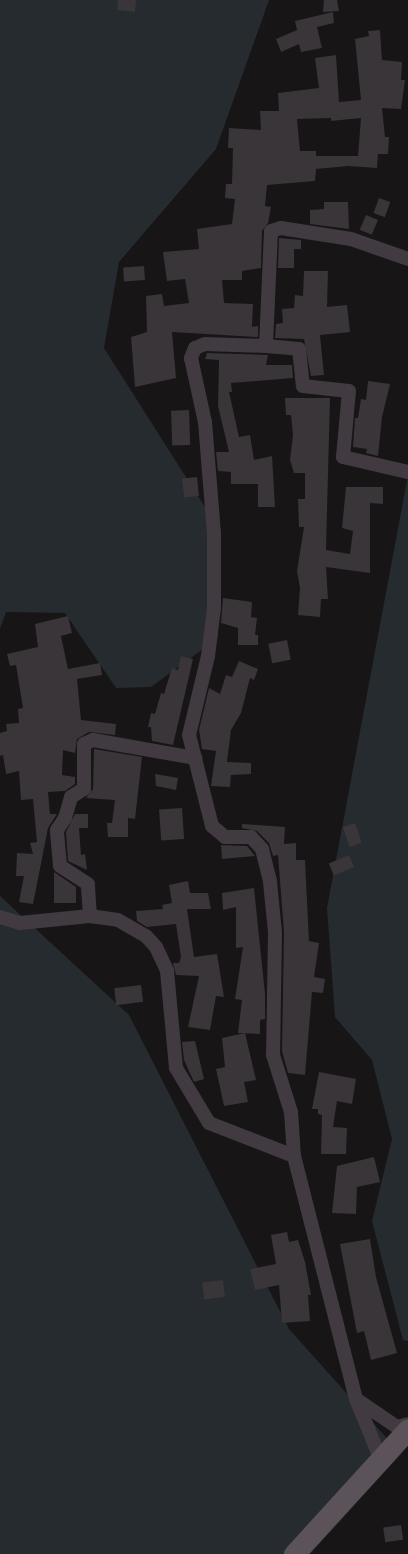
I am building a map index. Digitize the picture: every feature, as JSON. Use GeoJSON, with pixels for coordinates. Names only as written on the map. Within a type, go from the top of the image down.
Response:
{"type":"FeatureCollection","features":[{"type":"Feature","properties":{"kind":"main road"},"geometry":{"type":"LineString","coordinates":[[294,1554],[408,1429]]}},
{"type":"Feature","properties":{"kind":"street"},"geometry":{"type":"LineString","coordinates":[[266,346],[271,231],[280,228],[351,239],[408,259]]}},
{"type":"Feature","properties":{"kind":"street"},"geometry":{"type":"LineString","coordinates":[[381,1460],[356,1399],[294,1156],[291,1112],[273,1055],[275,932],[264,857],[258,841],[251,837],[225,837],[212,826],[189,735],[208,656],[214,608],[214,542],[205,422],[191,358],[195,348],[205,344],[299,349],[303,386],[349,390],[343,457],[408,472]]}},
{"type":"Feature","properties":{"kind":"street"},"geometry":{"type":"LineString","coordinates":[[90,916],[88,884],[60,866],[57,830],[65,818],[71,797],[84,789],[84,744],[93,740],[195,758]]}},
{"type":"Feature","properties":{"kind":"street"},"geometry":{"type":"LineString","coordinates":[[0,917],[20,923],[90,916],[118,920],[146,936],[156,947],[167,971],[176,1068],[209,1123],[294,1156]]}},
{"type":"Feature","properties":{"kind":"street"},"geometry":{"type":"LineString","coordinates":[[356,1399],[397,1427],[408,1424]]}},
{"type":"Feature","properties":{"kind":"shaded area"},"geometry":{"type":"Polygon","coordinates":[[[0,0],[269,0],[216,149],[119,262],[104,348],[212,518],[218,638],[151,687],[116,688],[65,613],[6,612],[0,629],[0,0]]]}},
{"type":"Feature","properties":{"kind":"shaded area"},"geometry":{"type":"Polygon","coordinates":[[[408,475],[408,1341],[403,1340],[372,1221],[392,1139],[372,1060],[335,1017],[327,908],[408,475]]]}},
{"type":"Feature","properties":{"kind":"shaded area"},"geometry":{"type":"Polygon","coordinates":[[[0,896],[129,1015],[289,1329],[401,1454],[310,1554],[0,1554],[0,896]]]}},
{"type":"Feature","properties":{"kind":"building"},"geometry":{"type":"Polygon","coordinates":[[[118,0],[136,0],[135,12],[117,10],[118,0]]]}},
{"type":"Feature","properties":{"kind":"building"},"geometry":{"type":"Polygon","coordinates":[[[324,0],[337,0],[339,11],[323,12],[324,0]]]}},
{"type":"Feature","properties":{"kind":"building"},"geometry":{"type":"Polygon","coordinates":[[[333,12],[334,23],[317,27],[322,48],[301,52],[299,44],[281,52],[276,39],[297,30],[295,21],[333,12]]]}},
{"type":"Feature","properties":{"kind":"building"},"geometry":{"type":"Polygon","coordinates":[[[380,30],[382,60],[402,62],[401,80],[405,80],[401,109],[382,108],[385,137],[389,137],[388,154],[378,154],[377,168],[348,166],[316,169],[315,181],[267,185],[265,206],[271,207],[268,223],[262,231],[261,268],[242,271],[242,280],[222,280],[224,303],[253,304],[252,327],[258,326],[258,337],[172,332],[176,378],[135,387],[131,337],[147,332],[146,296],[162,294],[164,306],[189,303],[185,279],[167,281],[163,252],[199,249],[197,229],[232,224],[235,199],[225,198],[226,184],[232,184],[233,148],[228,148],[229,128],[261,130],[260,111],[279,111],[278,93],[319,88],[315,58],[336,55],[339,102],[361,100],[355,39],[369,36],[368,31],[380,30]],[[331,118],[297,119],[300,151],[316,151],[316,156],[358,156],[361,118],[331,121],[331,118]]]}},
{"type":"Feature","properties":{"kind":"building"},"geometry":{"type":"Polygon","coordinates":[[[379,198],[390,202],[385,217],[374,213],[379,198]]]}},
{"type":"Feature","properties":{"kind":"building"},"geometry":{"type":"Polygon","coordinates":[[[324,202],[348,202],[349,229],[310,224],[310,210],[324,209],[324,202]]]}},
{"type":"Feature","properties":{"kind":"building"},"geometry":{"type":"Polygon","coordinates":[[[366,215],[378,220],[372,235],[360,230],[366,215]]]}},
{"type":"Feature","properties":{"kind":"building"},"geometry":{"type":"Polygon","coordinates":[[[279,238],[301,240],[301,249],[294,249],[294,268],[278,268],[279,238]]]}},
{"type":"Feature","properties":{"kind":"building"},"geometry":{"type":"Polygon","coordinates":[[[144,266],[145,280],[124,281],[123,267],[144,266]]]}},
{"type":"Feature","properties":{"kind":"building"},"geometry":{"type":"Polygon","coordinates":[[[304,271],[328,271],[327,307],[347,305],[350,332],[320,335],[324,375],[311,376],[304,339],[275,338],[276,324],[283,323],[282,309],[294,308],[295,295],[303,296],[304,271]]]}},
{"type":"Feature","properties":{"kind":"building"},"geometry":{"type":"Polygon","coordinates":[[[207,353],[268,355],[266,365],[292,365],[293,378],[231,383],[232,392],[229,392],[239,437],[250,435],[254,460],[272,456],[275,507],[258,507],[258,484],[231,484],[231,472],[218,471],[216,452],[229,452],[218,406],[219,360],[205,359],[207,353]]]}},
{"type":"Feature","properties":{"kind":"building"},"geometry":{"type":"Polygon","coordinates":[[[368,381],[390,384],[382,417],[378,456],[366,453],[367,449],[353,447],[355,418],[358,418],[361,399],[366,400],[368,381]]]}},
{"type":"Feature","properties":{"kind":"building"},"geometry":{"type":"Polygon","coordinates":[[[285,398],[330,398],[326,550],[350,554],[353,531],[342,528],[346,487],[383,487],[383,504],[370,503],[370,573],[326,567],[328,599],[321,599],[320,617],[298,615],[300,588],[297,571],[304,527],[299,527],[298,499],[305,499],[305,473],[294,473],[290,460],[293,435],[291,415],[286,415],[285,398]]]}},
{"type":"Feature","properties":{"kind":"building"},"geometry":{"type":"Polygon","coordinates":[[[189,410],[190,445],[172,446],[171,411],[189,410]]]}},
{"type":"Feature","properties":{"kind":"building"},"geometry":{"type":"Polygon","coordinates":[[[197,477],[199,496],[184,497],[182,479],[197,477]]]}},
{"type":"Feature","properties":{"kind":"building"},"geometry":{"type":"Polygon","coordinates":[[[223,598],[252,602],[251,617],[257,618],[255,635],[258,635],[258,645],[238,645],[238,628],[221,623],[223,598]]]}},
{"type":"Feature","properties":{"kind":"building"},"geometry":{"type":"Polygon","coordinates":[[[68,616],[72,633],[61,636],[68,669],[100,663],[102,675],[77,679],[81,720],[116,724],[115,735],[89,732],[77,739],[75,753],[63,750],[62,775],[75,777],[75,784],[65,791],[48,792],[50,814],[57,814],[48,828],[33,904],[19,902],[24,876],[16,876],[17,853],[33,854],[30,843],[37,842],[33,799],[21,800],[19,771],[6,774],[3,755],[0,756],[0,733],[7,731],[6,724],[19,723],[18,709],[23,708],[16,665],[10,666],[7,654],[38,647],[35,624],[68,616]]]}},
{"type":"Feature","properties":{"kind":"building"},"geometry":{"type":"Polygon","coordinates":[[[287,640],[291,660],[272,663],[268,644],[287,640]]]}},
{"type":"Feature","properties":{"kind":"building"},"geometry":{"type":"Polygon","coordinates":[[[181,656],[193,659],[173,745],[152,741],[151,727],[148,727],[151,713],[155,714],[161,693],[164,694],[172,668],[178,670],[181,656]]]}},
{"type":"Feature","properties":{"kind":"building"},"geometry":{"type":"Polygon","coordinates":[[[239,661],[258,669],[254,680],[250,678],[241,713],[231,730],[227,762],[251,763],[251,774],[231,775],[230,787],[211,786],[216,751],[202,749],[199,730],[209,688],[220,694],[226,675],[232,677],[239,661]]]}},
{"type":"Feature","properties":{"kind":"building"},"geometry":{"type":"Polygon","coordinates":[[[94,749],[142,757],[135,819],[128,818],[128,837],[108,837],[107,823],[112,823],[115,800],[86,798],[93,789],[94,749]]]}},
{"type":"Feature","properties":{"kind":"building"},"geometry":{"type":"Polygon","coordinates":[[[155,774],[178,778],[176,790],[156,786],[155,774]]]}},
{"type":"Feature","properties":{"kind":"building"},"geometry":{"type":"Polygon","coordinates":[[[182,808],[184,839],[161,841],[159,810],[182,808]]]}},
{"type":"Feature","properties":{"kind":"building"},"geometry":{"type":"Polygon","coordinates":[[[75,814],[88,814],[88,828],[79,828],[81,855],[85,854],[87,870],[68,861],[66,832],[75,814]]]}},
{"type":"Feature","properties":{"kind":"building"},"geometry":{"type":"Polygon","coordinates":[[[355,823],[362,843],[350,847],[343,827],[355,823]]]}},
{"type":"Feature","properties":{"kind":"building"},"geometry":{"type":"Polygon","coordinates":[[[242,824],[285,827],[284,844],[296,843],[296,860],[305,860],[309,941],[319,943],[314,977],[325,979],[323,993],[312,992],[305,1075],[288,1073],[282,1051],[284,932],[278,855],[273,856],[269,843],[257,831],[242,828],[242,824]]]}},
{"type":"Feature","properties":{"kind":"building"},"geometry":{"type":"Polygon","coordinates":[[[221,845],[247,846],[255,856],[222,859],[221,845]]]}},
{"type":"Feature","properties":{"kind":"building"},"geometry":{"type":"Polygon","coordinates":[[[349,855],[354,867],[334,876],[329,864],[349,855]]]}},
{"type":"Feature","properties":{"kind":"building"},"geometry":{"type":"Polygon","coordinates":[[[54,872],[76,887],[76,903],[54,903],[54,872]]]}},
{"type":"Feature","properties":{"kind":"building"},"geometry":{"type":"Polygon","coordinates":[[[188,881],[190,893],[208,893],[211,909],[187,909],[194,957],[217,954],[224,997],[216,996],[210,1030],[188,1027],[199,976],[176,975],[173,963],[179,963],[181,957],[176,924],[147,927],[137,921],[136,911],[163,909],[162,905],[172,903],[169,885],[188,881]]]}},
{"type":"Feature","properties":{"kind":"building"},"geometry":{"type":"Polygon","coordinates":[[[254,888],[265,994],[265,1019],[260,1020],[260,1034],[238,1033],[242,1000],[235,999],[243,947],[236,948],[236,907],[223,910],[222,893],[254,888]]]}},
{"type":"Feature","properties":{"kind":"building"},"geometry":{"type":"Polygon","coordinates":[[[141,985],[143,1002],[116,1005],[114,988],[141,985]]]}},
{"type":"Feature","properties":{"kind":"building"},"geometry":{"type":"Polygon","coordinates":[[[245,1033],[256,1080],[244,1082],[248,1102],[224,1106],[216,1069],[225,1067],[222,1038],[245,1033]]]}},
{"type":"Feature","properties":{"kind":"building"},"geometry":{"type":"Polygon","coordinates":[[[195,1041],[204,1079],[194,1082],[184,1060],[182,1042],[195,1041]]]}},
{"type":"Feature","properties":{"kind":"building"},"geometry":{"type":"Polygon","coordinates":[[[319,1072],[356,1079],[352,1104],[337,1101],[333,1127],[347,1128],[346,1154],[321,1154],[322,1115],[318,1114],[318,1109],[312,1109],[319,1072]]]}},
{"type":"Feature","properties":{"kind":"building"},"geometry":{"type":"Polygon","coordinates":[[[374,1157],[380,1182],[357,1187],[356,1214],[332,1213],[337,1166],[374,1157]]]}},
{"type":"Feature","properties":{"kind":"building"},"geometry":{"type":"Polygon","coordinates":[[[287,1232],[289,1242],[298,1240],[305,1262],[311,1295],[308,1295],[310,1321],[282,1323],[279,1285],[255,1290],[250,1269],[276,1264],[271,1235],[287,1232]]]}},
{"type":"Feature","properties":{"kind":"building"},"geometry":{"type":"Polygon","coordinates":[[[370,1239],[376,1277],[397,1353],[371,1360],[364,1331],[357,1333],[340,1244],[370,1239]]]}},
{"type":"Feature","properties":{"kind":"building"},"geometry":{"type":"Polygon","coordinates":[[[223,1280],[225,1297],[204,1299],[202,1283],[223,1280]]]}},
{"type":"Feature","properties":{"kind":"building"},"geometry":{"type":"Polygon","coordinates":[[[401,1525],[403,1540],[385,1542],[383,1528],[401,1525]]]}}]}
